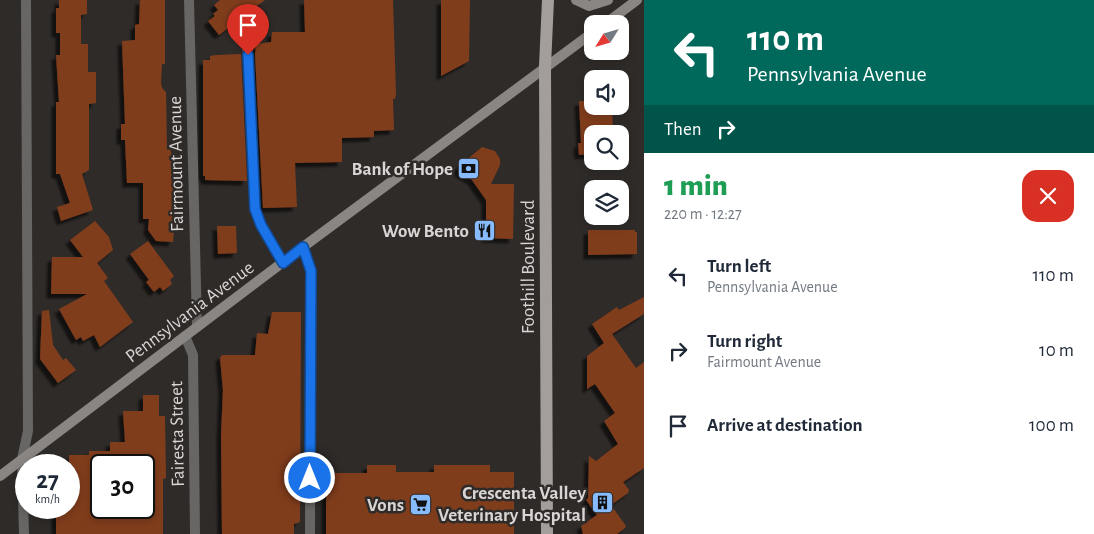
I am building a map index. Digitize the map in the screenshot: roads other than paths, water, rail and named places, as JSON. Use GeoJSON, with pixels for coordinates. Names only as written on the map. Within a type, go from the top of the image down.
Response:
{"type":"FeatureCollection","features":[{"type":"Feature","properties":{"kind":"main road","name":"Foothill Boulevard"},"geometry":{"type":"LineString","coordinates":[[547,534],[546,66],[548,0]]}},
{"type":"Feature","properties":{"kind":"main road"},"geometry":{"type":"LineString","coordinates":[[576,0],[589,6],[602,4],[608,0]]}},
{"type":"Feature","properties":{"kind":"main road"},"geometry":{"type":"LineString","coordinates":[[618,15],[637,0]]}},
{"type":"Feature","properties":{"kind":"main road","name":"Pennsylvania Avenue"},"geometry":{"type":"LineString","coordinates":[[29,454],[303,247],[584,40]]}},
{"type":"Feature","properties":{"kind":"main road","name":"Pennsylvania Avenue"},"geometry":{"type":"LineString","coordinates":[[0,476],[15,464]]}},
{"type":"Feature","properties":{"kind":"street"},"geometry":{"type":"LineString","coordinates":[[23,454],[28,431],[26,0]]}},
{"type":"Feature","properties":{"kind":"street","name":"Fairmount Avenue"},"geometry":{"type":"LineString","coordinates":[[189,0],[197,327]]}},
{"type":"Feature","properties":{"kind":"street"},"geometry":{"type":"LineString","coordinates":[[247,36],[255,209],[261,225],[283,263]]}},
{"type":"Feature","properties":{"kind":"street"},"geometry":{"type":"LineString","coordinates":[[303,247],[311,271],[310,534]]}},
{"type":"Feature","properties":{"kind":"street","name":"Fairesta Street"},"geometry":{"type":"LineString","coordinates":[[185,336],[193,355],[195,534]]}},
{"type":"Feature","properties":{"kind":"street"},"geometry":{"type":"LineString","coordinates":[[24,519],[24,534]]}},
{"type":"Feature","properties":{"kind":"place","name":"Bank of Hope"},"geometry":{"type":"Point","coordinates":[469,168]}},
{"type":"Feature","properties":{"kind":"place","name":"Wow Bento"},"geometry":{"type":"Point","coordinates":[485,230]}},
{"type":"Feature","properties":{"kind":"place","name":"Crescenta Valley Veterinary Hospital"},"geometry":{"type":"Point","coordinates":[602,503]}},
{"type":"Feature","properties":{"kind":"place","name":"Vons"},"geometry":{"type":"Point","coordinates":[420,504]}}]}
